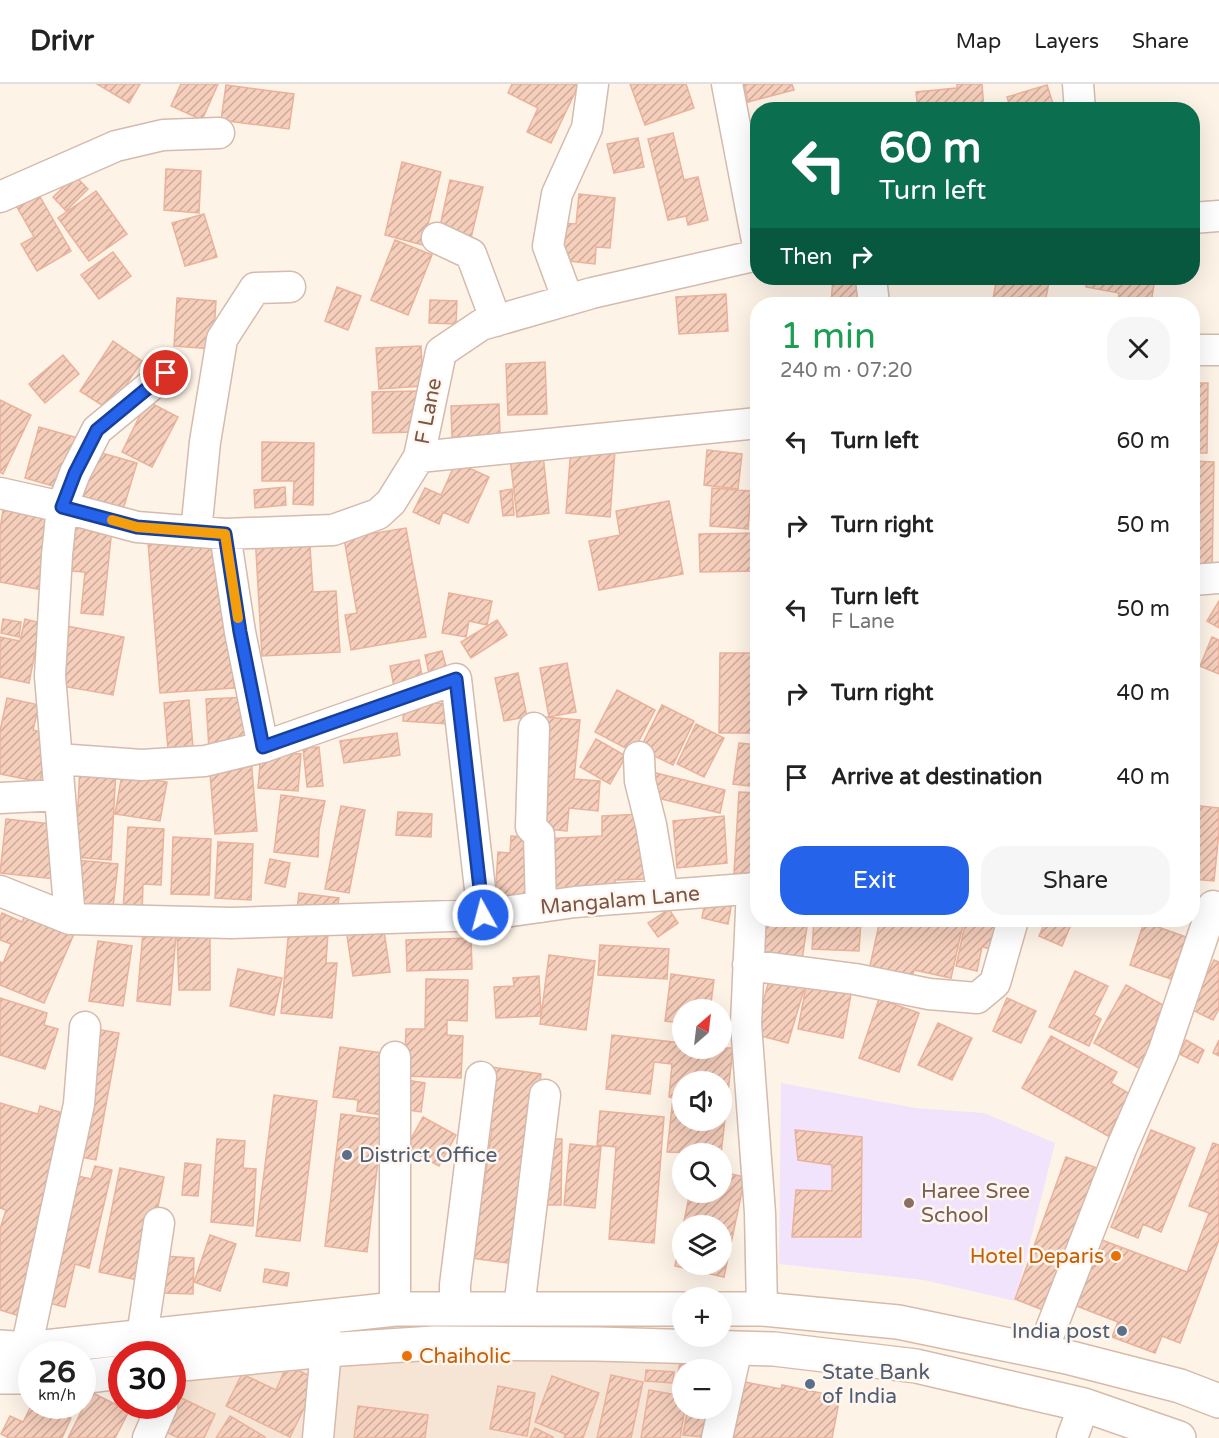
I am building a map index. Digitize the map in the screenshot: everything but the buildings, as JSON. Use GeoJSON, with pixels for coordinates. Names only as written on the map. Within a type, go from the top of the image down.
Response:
{"type":"FeatureCollection","features":[{"type":"Feature","properties":{"kind":"main road"},"geometry":{"type":"LineString","coordinates":[[96,1344],[142,1336],[395,1309],[672,1309]]}},
{"type":"Feature","properties":{"kind":"main road"},"geometry":{"type":"LineString","coordinates":[[732,1309],[762,1309],[898,1322],[1042,1352],[1180,1386],[1219,1401]]}},
{"type":"Feature","properties":{"kind":"main road"},"geometry":{"type":"LineString","coordinates":[[186,1365],[326,1350],[434,1343],[774,1348],[916,1366],[1084,1406],[1179,1438]]}},
{"type":"Feature","properties":{"kind":"main road"},"geometry":{"type":"LineString","coordinates":[[0,1377],[18,1359]]}},
{"type":"Feature","properties":{"kind":"street"},"geometry":{"type":"LineString","coordinates":[[568,300],[548,246],[557,194],[587,128],[593,84]]}},
{"type":"Feature","properties":{"kind":"street"},"geometry":{"type":"LineString","coordinates":[[727,84],[750,204]]}},
{"type":"Feature","properties":{"kind":"street"},"geometry":{"type":"LineString","coordinates":[[1078,84],[1079,102]]}},
{"type":"Feature","properties":{"kind":"street"},"geometry":{"type":"LineString","coordinates":[[0,197],[116,146],[163,135],[219,133]]}},
{"type":"Feature","properties":{"kind":"street"},"geometry":{"type":"LineString","coordinates":[[1200,217],[1219,216]]}},
{"type":"Feature","properties":{"kind":"street"},"geometry":{"type":"LineString","coordinates":[[437,238],[471,254],[496,321]]}},
{"type":"Feature","properties":{"kind":"street","name":"F Lane"},"geometry":{"type":"LineString","coordinates":[[0,493],[137,527],[225,534],[333,530],[378,514],[391,502],[419,457],[441,352],[481,325],[568,300],[750,257]]}},
{"type":"Feature","properties":{"kind":"street"},"geometry":{"type":"LineString","coordinates":[[196,532],[205,442],[222,339],[255,288],[290,286]]}},
{"type":"Feature","properties":{"kind":"street"},"geometry":{"type":"LineString","coordinates":[[1200,350],[1219,350]]}},
{"type":"Feature","properties":{"kind":"street"},"geometry":{"type":"LineString","coordinates":[[70,919],[50,676],[62,507],[75,473],[97,430],[166,373]]}},
{"type":"Feature","properties":{"kind":"street"},"geometry":{"type":"LineString","coordinates":[[419,457],[750,424]]}},
{"type":"Feature","properties":{"kind":"street"},"geometry":{"type":"LineString","coordinates":[[225,534],[240,632],[263,747]]}},
{"type":"Feature","properties":{"kind":"street"},"geometry":{"type":"LineString","coordinates":[[1200,579],[1219,578]]}},
{"type":"Feature","properties":{"kind":"street"},"geometry":{"type":"LineString","coordinates":[[57,759],[142,765],[205,761],[263,747],[456,679],[483,915]]}},
{"type":"Feature","properties":{"kind":"street"},"geometry":{"type":"LineString","coordinates":[[534,728],[531,827],[539,835],[541,907]]}},
{"type":"Feature","properties":{"kind":"street"},"geometry":{"type":"LineString","coordinates":[[639,757],[640,781],[651,825],[663,895]]}},
{"type":"Feature","properties":{"kind":"street"},"geometry":{"type":"LineString","coordinates":[[0,798],[60,795]]}},
{"type":"Feature","properties":{"kind":"street","name":"Mangalam Lane"},"geometry":{"type":"LineString","coordinates":[[0,891],[70,919],[231,923],[483,915],[575,902],[750,888]]}},
{"type":"Feature","properties":{"kind":"street"},"geometry":{"type":"LineString","coordinates":[[1042,1352],[1121,1149],[1163,1053],[1208,906]]}},
{"type":"Feature","properties":{"kind":"street","name":"Mangalam Lane"},"geometry":{"type":"LineString","coordinates":[[751,927],[746,1024],[760,1213],[762,1309]]}},
{"type":"Feature","properties":{"kind":"street"},"geometry":{"type":"LineString","coordinates":[[748,965],[855,979],[929,994],[977,998],[995,983],[1011,927]]}},
{"type":"Feature","properties":{"kind":"street"},"geometry":{"type":"LineString","coordinates":[[23,1341],[79,1104],[86,1027]]}},
{"type":"Feature","properties":{"kind":"street"},"geometry":{"type":"LineString","coordinates":[[395,1057],[395,1309]]}},
{"type":"Feature","properties":{"kind":"street"},"geometry":{"type":"LineString","coordinates":[[455,1308],[455,1285],[480,1077]]}},
{"type":"Feature","properties":{"kind":"street"},"geometry":{"type":"LineString","coordinates":[[519,1308],[545,1095]]}},
{"type":"Feature","properties":{"kind":"street"},"geometry":{"type":"LineString","coordinates":[[142,1336],[159,1223]]}},
{"type":"Feature","properties":{"kind":"street"},"geometry":{"type":"LineString","coordinates":[[318,1438],[326,1350],[324,1318]]}},
{"type":"Feature","properties":{"kind":"street"},"geometry":{"type":"LineString","coordinates":[[717,1438],[737,1348]]}},
{"type":"Feature","properties":{"kind":"street"},"geometry":{"type":"LineString","coordinates":[[1072,1438],[1084,1406]]}},
{"type":"Feature","properties":{"kind":"street"},"geometry":{"type":"LineString","coordinates":[[148,1438],[156,1419]]}},
{"type":"Feature","properties":{"kind":"shaded area","name":"Haree Sree School"},"geometry":{"type":"Polygon","coordinates":[[[781,1083],[915,1108],[984,1113],[1055,1143],[1015,1301],[924,1280],[779,1264],[781,1083]]]}},
{"type":"Feature","properties":{"kind":"shaded area"},"geometry":{"type":"Polygon","coordinates":[[[683,1357],[697,1359],[672,1359],[672,1419],[724,1419],[719,1438],[135,1438],[138,1419],[186,1419],[186,1378],[302,1358],[591,1361],[683,1357]]]}},
{"type":"Feature","properties":{"kind":"shaded area"},"geometry":{"type":"Polygon","coordinates":[[[732,1364],[739,1365],[732,1391],[732,1364]]]}},
{"type":"Feature","properties":{"kind":"slow traffic"},"geometry":{"type":"LineString","coordinates":[[112,520],[137,527],[225,534],[238,618]]}},
{"type":"Feature","properties":{"kind":"place","name":"District Office"},"geometry":{"type":"Point","coordinates":[347,1155]}},
{"type":"Feature","properties":{"kind":"place","name":"Haree Sree School"},"geometry":{"type":"Point","coordinates":[909,1203]}},
{"type":"Feature","properties":{"kind":"place","name":"Hotel Deparis"},"geometry":{"type":"Point","coordinates":[1116,1256]}},
{"type":"Feature","properties":{"kind":"place","name":"India post"},"geometry":{"type":"Point","coordinates":[1122,1331]}},
{"type":"Feature","properties":{"kind":"place","name":"Chaiholic"},"geometry":{"type":"Point","coordinates":[407,1356]}},
{"type":"Feature","properties":{"kind":"place","name":"State Bank of India"},"geometry":{"type":"Point","coordinates":[810,1384]}},
{"type":"Feature","properties":{"kind":"route"},"geometry":{"type":"LineString","coordinates":[[166,373],[97,430],[89,442],[62,507],[137,527],[225,534],[240,632],[263,747],[456,679],[483,915]]}}]}
